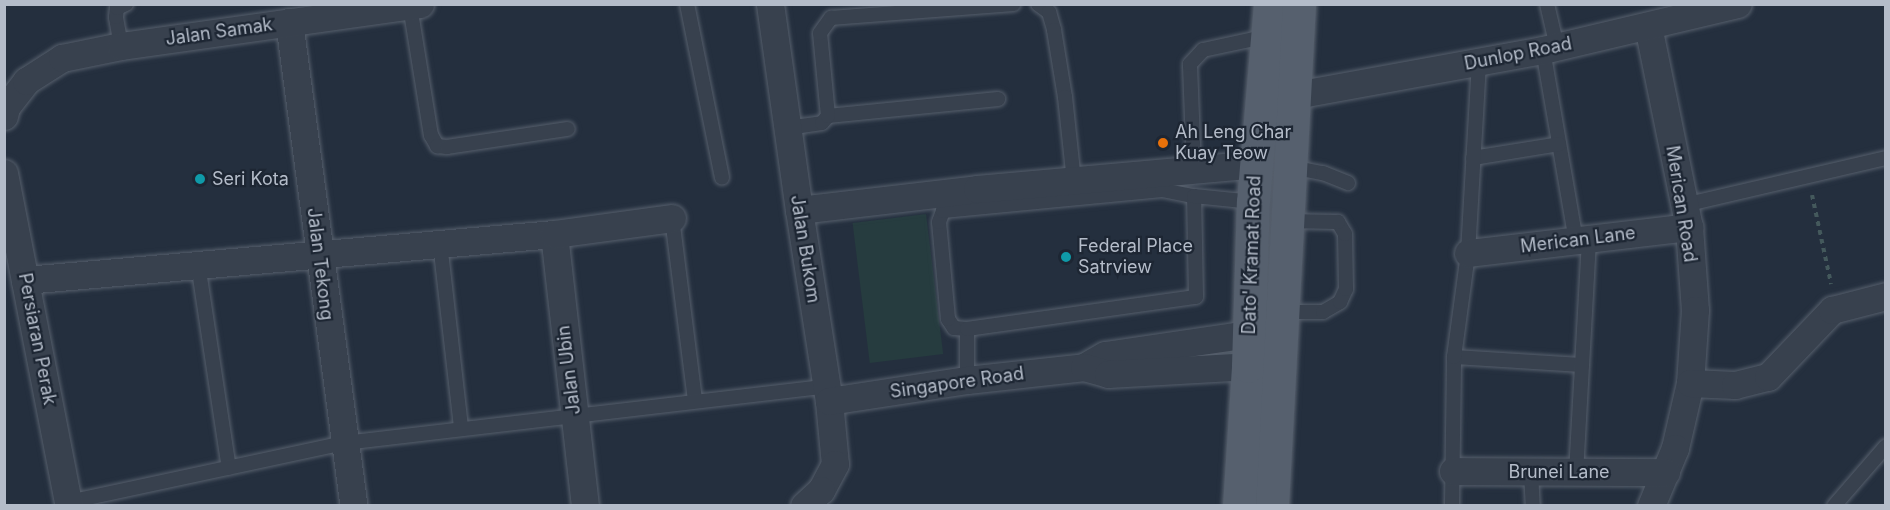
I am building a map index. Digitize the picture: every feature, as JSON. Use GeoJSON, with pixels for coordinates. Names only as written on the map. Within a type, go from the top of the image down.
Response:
{"type":"FeatureCollection","features":[{"type":"Feature","properties":{"kind":"main road","name":"Dato' Kramat Road"},"geometry":{"type":"LineString","coordinates":[[1272,506],[1281,365],[1286,221],[1295,95],[1288,11]]}},
{"type":"Feature","properties":{"kind":"main road","name":"Dato' Kramat Road"},"geometry":{"type":"LineString","coordinates":[[1239,506],[1256,164],[1288,11]]}},
{"type":"Feature","properties":{"kind":"street","name":"Jalan Bukom"},"geometry":{"type":"LineString","coordinates":[[770,4],[798,210],[828,393],[835,464],[813,498]]}},
{"type":"Feature","properties":{"kind":"street","name":"Dunlop Road"},"geometry":{"type":"LineString","coordinates":[[1295,95],[1550,48],[1648,26],[1699,10],[1738,4]]}},
{"type":"Feature","properties":{"kind":"street","name":"Jalan Samak"},"geometry":{"type":"LineString","coordinates":[[4,116],[6,107],[26,81],[62,58],[121,46],[415,5]]}},
{"type":"Feature","properties":{"kind":"street","name":"Jalan Tekong"},"geometry":{"type":"LineString","coordinates":[[289,22],[354,506]]}},
{"type":"Feature","properties":{"kind":"street","name":"Merican Road"},"geometry":{"type":"LineString","coordinates":[[1648,26],[1686,216],[1695,310],[1690,383],[1676,448],[1651,506]]}},
{"type":"Feature","properties":{"kind":"street"},"geometry":{"type":"LineString","coordinates":[[798,210],[1074,181],[1194,183],[1256,164]]}},
{"type":"Feature","properties":{"kind":"street","name":"Persiaran Perak"},"geometry":{"type":"LineString","coordinates":[[4,172],[69,504]]}},
{"type":"Feature","properties":{"kind":"street","name":"Merican Lane"},"geometry":{"type":"LineString","coordinates":[[1468,253],[1583,240],[1686,216]]}},
{"type":"Feature","properties":{"kind":"street"},"geometry":{"type":"LineString","coordinates":[[26,280],[319,252],[554,234],[672,218]]}},
{"type":"Feature","properties":{"kind":"street","name":"Jalan Ubin"},"geometry":{"type":"LineString","coordinates":[[554,234],[585,506]]}},
{"type":"Feature","properties":{"kind":"street"},"geometry":{"type":"LineString","coordinates":[[1690,383],[1736,385],[1768,377],[1823,318],[1837,308],[1886,296]]}},
{"type":"Feature","properties":{"kind":"street","name":"Singapore Road"},"geometry":{"type":"LineString","coordinates":[[828,393],[1084,367],[1108,374],[1248,350],[1281,365]]}},
{"type":"Feature","properties":{"kind":"street","name":"Brunei Lane"},"geometry":{"type":"LineString","coordinates":[[1453,471],[1666,472]]}},
{"type":"Feature","properties":{"kind":"lane"},"geometry":{"type":"LineString","coordinates":[[121,46],[116,17],[117,8],[126,4]]}},
{"type":"Feature","properties":{"kind":"lane"},"geometry":{"type":"LineString","coordinates":[[687,4],[722,177]]}},
{"type":"Feature","properties":{"kind":"lane"},"geometry":{"type":"LineString","coordinates":[[828,116],[820,33],[831,18],[1013,4]]}},
{"type":"Feature","properties":{"kind":"lane"},"geometry":{"type":"LineString","coordinates":[[1038,4],[1049,12],[1054,30],[1065,97],[1074,181]]}},
{"type":"Feature","properties":{"kind":"lane"},"geometry":{"type":"LineString","coordinates":[[1547,4],[1559,144],[1583,240],[1582,365],[1576,473]]}},
{"type":"Feature","properties":{"kind":"lane"},"geometry":{"type":"LineString","coordinates":[[415,5],[431,135],[437,146],[447,147],[568,129]]}},
{"type":"Feature","properties":{"kind":"lane"},"geometry":{"type":"LineString","coordinates":[[1253,202],[1194,183],[1162,190],[943,211],[939,222],[948,319],[954,328],[967,329],[1196,297],[1194,183],[1190,64],[1203,50],[1288,11]]}},
{"type":"Feature","properties":{"kind":"lane"},"geometry":{"type":"LineString","coordinates":[[1452,506],[1454,357],[1468,253],[1473,158],[1478,117],[1479,62]]}},
{"type":"Feature","properties":{"kind":"lane"},"geometry":{"type":"LineString","coordinates":[[787,128],[822,123],[828,116],[998,99]]}},
{"type":"Feature","properties":{"kind":"lane"},"geometry":{"type":"LineString","coordinates":[[1473,158],[1559,144]]}},
{"type":"Feature","properties":{"kind":"lane"},"geometry":{"type":"LineString","coordinates":[[1686,216],[1808,176],[1886,158]]}},
{"type":"Feature","properties":{"kind":"lane"},"geometry":{"type":"LineString","coordinates":[[1291,167],[1323,173],[1348,183]]}},
{"type":"Feature","properties":{"kind":"lane"},"geometry":{"type":"LineString","coordinates":[[672,218],[695,400]]}},
{"type":"Feature","properties":{"kind":"lane"},"geometry":{"type":"LineString","coordinates":[[1283,312],[1323,312],[1341,302],[1346,289],[1345,234],[1338,222],[1286,221]]}},
{"type":"Feature","properties":{"kind":"lane"},"geometry":{"type":"LineString","coordinates":[[440,243],[461,428]]}},
{"type":"Feature","properties":{"kind":"lane"},"geometry":{"type":"LineString","coordinates":[[198,264],[229,468]]}},
{"type":"Feature","properties":{"kind":"lane"},"geometry":{"type":"LineString","coordinates":[[967,329],[967,380]]}},
{"type":"Feature","properties":{"kind":"lane"},"geometry":{"type":"LineString","coordinates":[[1454,357],[1582,365]]}},
{"type":"Feature","properties":{"kind":"lane"},"geometry":{"type":"LineString","coordinates":[[69,504],[345,443],[695,400],[828,393]]}},
{"type":"Feature","properties":{"kind":"lane"},"geometry":{"type":"LineString","coordinates":[[1834,506],[1886,446]]}},
{"type":"Feature","properties":{"kind":"lane"},"geometry":{"type":"LineString","coordinates":[[1531,472],[1533,506]]}},
{"type":"Feature","properties":{"kind":"path"},"geometry":{"type":"LineString","coordinates":[[1808,176],[1837,308]]}},
{"type":"Feature","properties":{"kind":"green space"},"geometry":{"type":"Polygon","coordinates":[[[926,214],[943,354],[870,363],[853,223],[926,214]]]}},
{"type":"Feature","properties":{"kind":"place","name":"Ah Leng Char Kuay Teow"},"geometry":{"type":"Point","coordinates":[1163,143]}},
{"type":"Feature","properties":{"kind":"place","name":"Seri Kota"},"geometry":{"type":"Point","coordinates":[200,179]}},
{"type":"Feature","properties":{"kind":"place","name":"Federal Place Satrview"},"geometry":{"type":"Point","coordinates":[1066,257]}}]}
